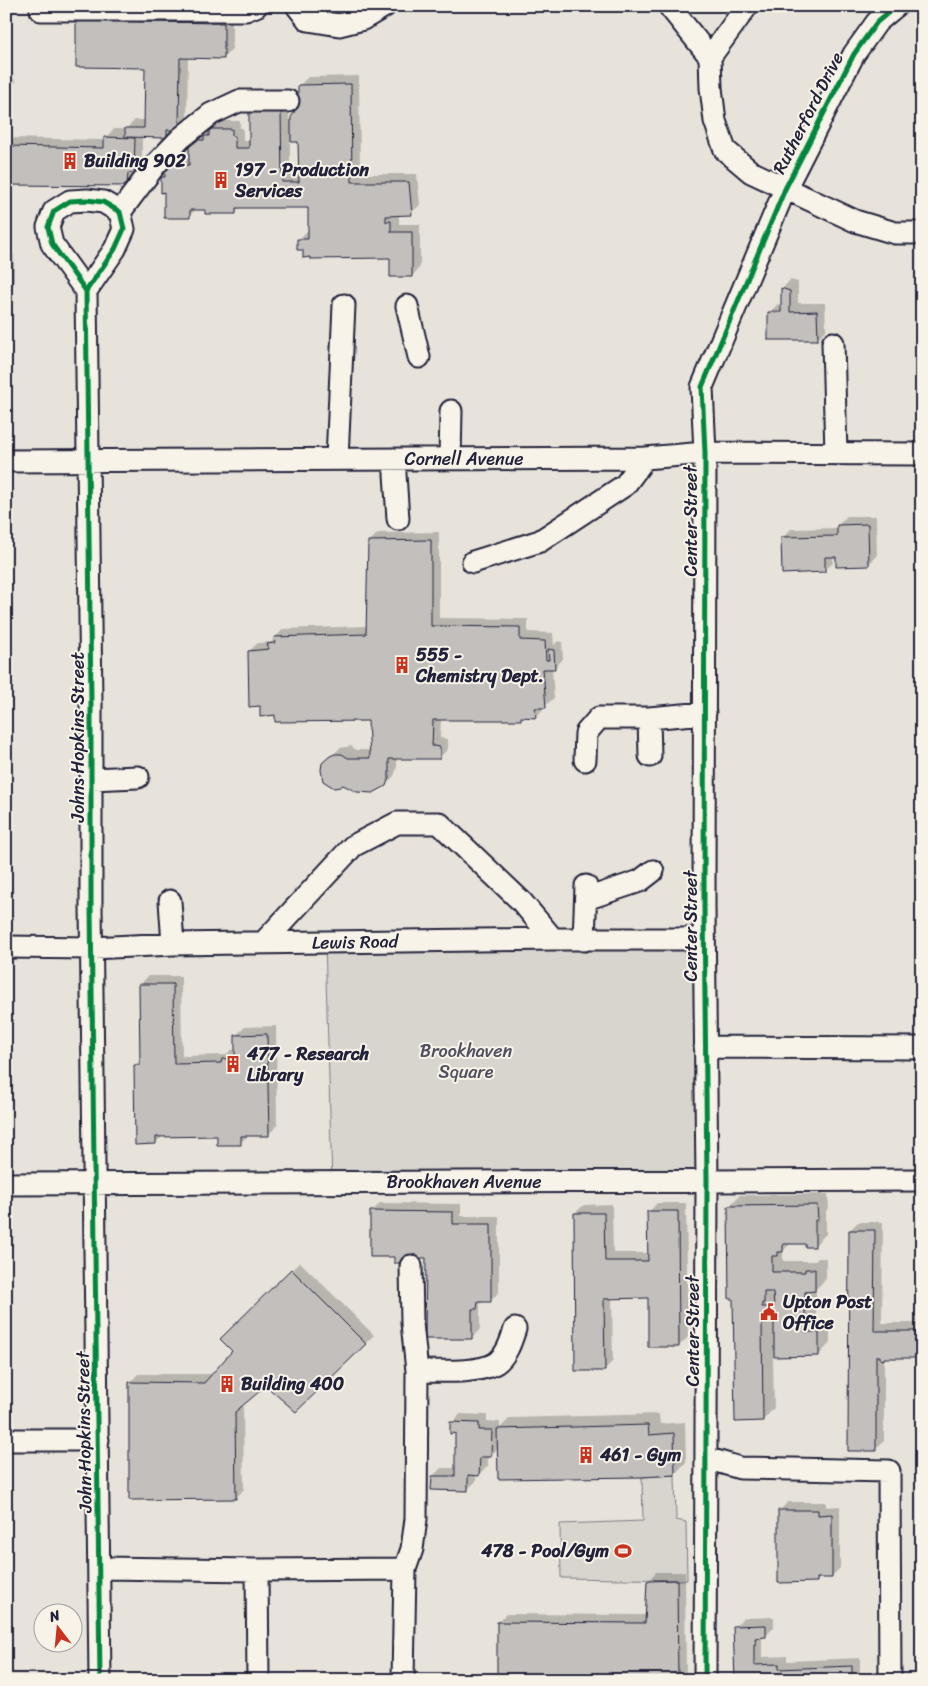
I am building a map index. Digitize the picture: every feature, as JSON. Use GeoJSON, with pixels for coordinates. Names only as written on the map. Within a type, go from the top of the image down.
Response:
{"type":"FeatureCollection","features":[{"type":"Feature","properties":{"kind":"street"},"geometry":{"type":"LineString","coordinates":[[41,10],[246,10],[256,6]]}},
{"type":"Feature","properties":{"kind":"street"},"geometry":{"type":"LineString","coordinates":[[297,6],[308,20],[339,25],[363,19],[385,6]]}},
{"type":"Feature","properties":{"kind":"street"},"geometry":{"type":"LineString","coordinates":[[669,6],[710,57],[715,121],[725,150],[751,172],[855,221],[895,233],[922,233]]}},
{"type":"Feature","properties":{"kind":"street"},"geometry":{"type":"LineString","coordinates":[[710,57],[747,6]]}},
{"type":"Feature","properties":{"kind":"street","name":"Rutherford Drive"},"geometry":{"type":"LineString","coordinates":[[785,189],[854,54],[877,22],[896,6]]}},
{"type":"Feature","properties":{"kind":"street"},"geometry":{"type":"LineString","coordinates":[[120,212],[156,164],[181,138],[211,114],[239,101],[288,101]]}},
{"type":"Feature","properties":{"kind":"street","name":"Center Street"},"geometry":{"type":"LineString","coordinates":[[705,1680],[707,1181],[704,939],[705,453],[702,387],[785,189]]}},
{"type":"Feature","properties":{"kind":"street"},"geometry":{"type":"LineString","coordinates":[[87,200],[103,202],[120,212],[124,229],[116,249],[86,291],[52,244],[48,227],[54,211],[70,201],[87,200]]}},
{"type":"Feature","properties":{"kind":"street","name":"Johns Hopkins Street"},"geometry":{"type":"LineString","coordinates":[[86,291],[95,1183]]}},
{"type":"Feature","properties":{"kind":"street"},"geometry":{"type":"LineString","coordinates":[[337,459],[344,305]]}},
{"type":"Feature","properties":{"kind":"street"},"geometry":{"type":"LineString","coordinates":[[407,306],[419,356]]}},
{"type":"Feature","properties":{"kind":"street"},"geometry":{"type":"LineString","coordinates":[[833,343],[836,454]]}},
{"type":"Feature","properties":{"kind":"street"},"geometry":{"type":"LineString","coordinates":[[450,459],[451,411]]}},
{"type":"Feature","properties":{"kind":"street","name":"Cornell Avenue"},"geometry":{"type":"LineString","coordinates":[[6,461],[645,458],[705,453],[922,454]]}},
{"type":"Feature","properties":{"kind":"street"},"geometry":{"type":"LineString","coordinates":[[473,562],[540,541],[625,485],[645,458]]}},
{"type":"Feature","properties":{"kind":"street"},"geometry":{"type":"LineString","coordinates":[[394,459],[398,519]]}},
{"type":"Feature","properties":{"kind":"street"},"geometry":{"type":"LineString","coordinates":[[585,760],[586,733],[599,718],[649,718],[705,713]]}},
{"type":"Feature","properties":{"kind":"street"},"geometry":{"type":"LineString","coordinates":[[649,718],[650,756]]}},
{"type":"Feature","properties":{"kind":"street"},"geometry":{"type":"LineString","coordinates":[[91,779],[138,777]]}},
{"type":"Feature","properties":{"kind":"street"},"geometry":{"type":"LineString","coordinates":[[263,943],[353,846],[397,823],[439,823],[521,901],[553,939]]}},
{"type":"Feature","properties":{"kind":"street"},"geometry":{"type":"LineString","coordinates":[[584,940],[586,892],[640,881],[653,872]]}},
{"type":"Feature","properties":{"kind":"street"},"geometry":{"type":"LineString","coordinates":[[170,901],[173,944]]}},
{"type":"Feature","properties":{"kind":"street","name":"Lewis Road"},"geometry":{"type":"LineString","coordinates":[[6,946],[92,948],[173,944],[704,939]]}},
{"type":"Feature","properties":{"kind":"street"},"geometry":{"type":"LineString","coordinates":[[705,1047],[922,1048]]}},
{"type":"Feature","properties":{"kind":"street","name":"Brookhaven Avenue"},"geometry":{"type":"LineString","coordinates":[[6,1184],[922,1180]]}},
{"type":"Feature","properties":{"kind":"street","name":"John Hopkins Street"},"geometry":{"type":"LineString","coordinates":[[95,1183],[100,1680]]}},
{"type":"Feature","properties":{"kind":"street"},"geometry":{"type":"LineString","coordinates":[[403,1680],[405,1569],[412,1548],[416,1519],[417,1371],[412,1323],[411,1266]]}},
{"type":"Feature","properties":{"kind":"street"},"geometry":{"type":"LineString","coordinates":[[417,1371],[476,1370],[496,1363],[509,1348],[515,1329]]}},
{"type":"Feature","properties":{"kind":"street"},"geometry":{"type":"LineString","coordinates":[[6,1440],[98,1440]]}},
{"type":"Feature","properties":{"kind":"street"},"geometry":{"type":"LineString","coordinates":[[706,1458],[740,1468],[890,1471],[890,1680]]}},
{"type":"Feature","properties":{"kind":"street"},"geometry":{"type":"LineString","coordinates":[[99,1568],[405,1569]]}},
{"type":"Feature","properties":{"kind":"street"},"geometry":{"type":"LineString","coordinates":[[257,1570],[258,1680]]}},
{"type":"Feature","properties":{"kind":"shaded area"},"geometry":{"type":"Polygon","coordinates":[[[6,6],[922,6],[922,1680],[6,1680],[6,6]]]}},
{"type":"Feature","properties":{"kind":"green space","name":"Brookhaven Square"},"geometry":{"type":"Polygon","coordinates":[[[704,939],[707,1181],[332,1183],[325,942],[704,939]]]}},
{"type":"Feature","properties":{"kind":"green space","name":"478 - Pool/Gym"},"geometry":{"type":"Polygon","coordinates":[[[675,1475],[676,1520],[686,1522],[687,1580],[561,1578],[560,1524],[643,1521],[642,1477],[675,1475]]]}},
{"type":"Feature","properties":{"kind":"building"},"geometry":{"type":"Polygon","coordinates":[[[76,21],[224,23],[224,59],[180,58],[179,130],[167,130],[167,138],[125,137],[125,128],[144,128],[145,68],[76,67],[76,21]]]}},
{"type":"Feature","properties":{"kind":"building","name":"197 - Production Services"},"geometry":{"type":"Polygon","coordinates":[[[351,84],[352,182],[409,182],[412,215],[386,216],[386,222],[391,221],[391,232],[412,232],[412,277],[390,277],[390,258],[303,258],[303,250],[297,250],[297,239],[308,239],[308,208],[236,208],[236,214],[205,214],[205,210],[190,210],[190,218],[164,218],[164,192],[161,193],[161,177],[165,177],[165,166],[189,165],[189,140],[204,140],[204,136],[209,136],[209,129],[232,129],[232,136],[235,136],[235,148],[249,148],[249,109],[281,109],[282,182],[299,182],[298,142],[291,142],[291,117],[294,113],[294,107],[298,107],[298,85],[351,84]]]}},
{"type":"Feature","properties":{"kind":"building","name":"Building 902"},"geometry":{"type":"Polygon","coordinates":[[[104,137],[135,138],[134,174],[128,173],[127,186],[6,185],[6,146],[104,148],[104,137]]]}},
{"type":"Feature","properties":{"kind":"building"},"geometry":{"type":"Polygon","coordinates":[[[781,288],[790,291],[790,312],[817,311],[818,340],[768,340],[768,312],[781,312],[781,288]]]}},
{"type":"Feature","properties":{"kind":"building"},"geometry":{"type":"Polygon","coordinates":[[[868,524],[869,566],[836,567],[836,557],[825,557],[825,572],[782,574],[781,537],[837,536],[837,525],[868,524]]]}},
{"type":"Feature","properties":{"kind":"building","name":"555 - Chemistry Dept."},"geometry":{"type":"Polygon","coordinates":[[[431,540],[431,626],[520,627],[520,640],[545,641],[546,660],[549,660],[548,649],[554,650],[555,669],[543,669],[546,708],[535,708],[536,718],[521,717],[521,720],[433,720],[432,746],[440,747],[440,759],[389,759],[389,777],[386,786],[373,793],[357,792],[343,785],[334,788],[323,781],[322,763],[335,754],[342,754],[348,758],[370,758],[368,721],[275,722],[275,715],[260,717],[260,706],[249,707],[248,651],[269,649],[267,644],[275,643],[274,637],[366,634],[368,541],[431,540]]]}},
{"type":"Feature","properties":{"kind":"building","name":"477 - Research Library"},"geometry":{"type":"Polygon","coordinates":[[[139,984],[173,984],[174,1064],[221,1063],[222,1059],[235,1058],[235,1035],[267,1034],[269,1136],[241,1136],[241,1145],[217,1145],[217,1136],[156,1137],[156,1144],[135,1145],[134,1065],[140,1065],[139,984]]]}},
{"type":"Feature","properties":{"kind":"building","name":"Upton Post Office"},"geometry":{"type":"Polygon","coordinates":[[[817,1205],[818,1220],[815,1220],[815,1247],[805,1247],[805,1244],[783,1244],[783,1252],[778,1252],[778,1256],[772,1256],[772,1272],[805,1272],[805,1269],[815,1269],[815,1291],[805,1292],[805,1332],[819,1332],[819,1356],[774,1357],[774,1318],[762,1318],[763,1421],[735,1422],[733,1299],[729,1299],[728,1206],[817,1205]],[[764,1292],[762,1307],[774,1307],[773,1292],[764,1292]]]}},
{"type":"Feature","properties":{"kind":"building"},"geometry":{"type":"Polygon","coordinates":[[[370,1211],[453,1212],[453,1224],[491,1224],[491,1302],[478,1302],[477,1309],[472,1309],[472,1339],[425,1339],[426,1258],[402,1258],[401,1263],[394,1263],[394,1257],[370,1257],[370,1211]]]}},
{"type":"Feature","properties":{"kind":"building"},"geometry":{"type":"Polygon","coordinates":[[[647,1211],[678,1211],[679,1347],[648,1347],[648,1298],[604,1299],[605,1371],[575,1371],[574,1213],[604,1213],[605,1261],[648,1261],[647,1211]]]}},
{"type":"Feature","properties":{"kind":"building"},"geometry":{"type":"Polygon","coordinates":[[[849,1230],[875,1230],[874,1331],[916,1331],[916,1358],[884,1358],[884,1360],[880,1359],[880,1356],[876,1356],[876,1451],[848,1451],[849,1230]]]}},
{"type":"Feature","properties":{"kind":"building","name":"Building 400"},"geometry":{"type":"Polygon","coordinates":[[[291,1269],[366,1344],[296,1412],[266,1386],[235,1412],[236,1499],[129,1500],[129,1382],[204,1383],[232,1351],[220,1339],[291,1269]]]}},
{"type":"Feature","properties":{"kind":"building"},"geometry":{"type":"Polygon","coordinates":[[[450,1422],[479,1423],[479,1430],[492,1430],[491,1457],[480,1457],[479,1476],[468,1475],[468,1491],[431,1490],[432,1476],[455,1476],[455,1433],[450,1434],[450,1422]]]}},
{"type":"Feature","properties":{"kind":"building","name":"461 - Gym"},"geometry":{"type":"Polygon","coordinates":[[[648,1425],[649,1435],[674,1433],[675,1475],[498,1479],[497,1429],[648,1425]]]}},
{"type":"Feature","properties":{"kind":"building"},"geometry":{"type":"Polygon","coordinates":[[[778,1510],[818,1510],[818,1515],[832,1514],[832,1578],[817,1578],[817,1582],[778,1583],[778,1510]]]}},
{"type":"Feature","properties":{"kind":"building"},"geometry":{"type":"Polygon","coordinates":[[[677,1580],[678,1680],[586,1680],[586,1676],[497,1676],[497,1622],[645,1623],[647,1581],[677,1580]]]}},
{"type":"Feature","properties":{"kind":"building"},"geometry":{"type":"Polygon","coordinates":[[[766,1625],[766,1637],[755,1638],[754,1665],[779,1664],[779,1669],[852,1666],[852,1680],[735,1680],[733,1626],[766,1625]]]}},
{"type":"Feature","properties":{"kind":"cycle path"},"geometry":{"type":"LineString","coordinates":[[705,1680],[707,1181],[704,907],[705,453],[702,387],[785,189],[854,54],[877,22],[896,6]]}},
{"type":"Feature","properties":{"kind":"cycle path"},"geometry":{"type":"LineString","coordinates":[[86,291],[115,249],[124,229],[120,212],[103,202],[87,200],[70,201],[54,211],[48,227],[52,244],[86,291],[100,1680]]}},
{"type":"Feature","properties":{"kind":"place","name":"Building 902"},"geometry":{"type":"Point","coordinates":[70,161]}},
{"type":"Feature","properties":{"kind":"place","name":"197 - Production Services"},"geometry":{"type":"Point","coordinates":[221,180]}},
{"type":"Feature","properties":{"kind":"place","name":"555 - Chemistry Dept."},"geometry":{"type":"Point","coordinates":[402,665]}},
{"type":"Feature","properties":{"kind":"place","name":"477 - Research Library"},"geometry":{"type":"Point","coordinates":[233,1064]}},
{"type":"Feature","properties":{"kind":"place","name":"Upton Post Office"},"geometry":{"type":"Point","coordinates":[769,1312]}},
{"type":"Feature","properties":{"kind":"place","name":"Building 400"},"geometry":{"type":"Point","coordinates":[227,1384]}},
{"type":"Feature","properties":{"kind":"place","name":"461 - Gym"},"geometry":{"type":"Point","coordinates":[586,1455]}},
{"type":"Feature","properties":{"kind":"place","name":"478 - Pool/Gym"},"geometry":{"type":"Point","coordinates":[623,1551]}}]}
